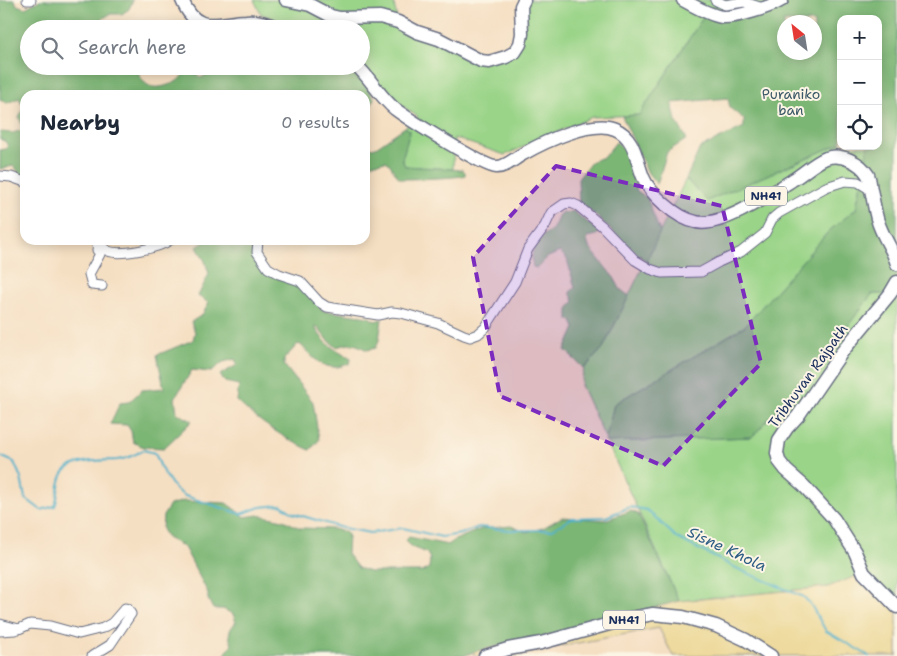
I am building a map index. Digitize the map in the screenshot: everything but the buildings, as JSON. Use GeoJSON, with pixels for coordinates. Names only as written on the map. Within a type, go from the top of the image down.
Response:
{"type":"FeatureCollection","features":[{"type":"Feature","properties":{"kind":"highway"},"geometry":{"type":"LineString","coordinates":[[182,0],[198,20]]}},
{"type":"Feature","properties":{"kind":"highway"},"geometry":{"type":"LineString","coordinates":[[286,0],[310,5],[331,16],[340,18],[380,17],[398,22],[416,32],[439,39],[481,61],[489,62],[515,52],[520,44],[522,34],[520,6],[524,0]]}},
{"type":"Feature","properties":{"kind":"highway"},"geometry":{"type":"LineString","coordinates":[[683,0],[721,17],[730,17],[764,8],[782,0]]}},
{"type":"Feature","properties":{"kind":"highway","name":"NH41"},"geometry":{"type":"LineString","coordinates":[[364,75],[383,98],[395,109],[474,157],[497,168],[527,152],[576,132],[606,126],[617,130],[630,141],[650,190],[672,210],[696,223],[726,218],[788,183],[827,158],[837,156],[848,159],[858,164],[869,176],[880,226],[894,252],[897,264]]}},
{"type":"Feature","properties":{"kind":"highway","name":"Tribhuvan Rajpath"},"geometry":{"type":"LineString","coordinates":[[897,282],[890,294],[842,352],[798,416],[787,428],[779,440],[777,452],[779,461],[786,470],[804,486],[834,520],[855,552],[864,573],[897,607]]}},
{"type":"Feature","properties":{"kind":"highway","name":"NH41"},"geometry":{"type":"LineString","coordinates":[[485,656],[653,614],[683,617],[716,626],[746,640],[771,656]]}},
{"type":"Feature","properties":{"kind":"street"},"geometry":{"type":"LineString","coordinates":[[26,0],[31,0]]}},
{"type":"Feature","properties":{"kind":"street"},"geometry":{"type":"LineString","coordinates":[[715,0],[725,5],[744,2],[764,8]]}},
{"type":"Feature","properties":{"kind":"street"},"geometry":{"type":"LineString","coordinates":[[0,176],[20,180]]}},
{"type":"Feature","properties":{"kind":"street"},"geometry":{"type":"LineString","coordinates":[[258,245],[257,252],[268,268],[300,281],[326,307],[378,315],[392,312],[401,313],[438,323],[470,336],[478,334],[485,328],[515,282],[528,249],[545,226],[551,213],[564,204],[571,203],[578,206],[602,226],[636,260],[650,269],[662,273],[701,272],[741,252],[765,233],[772,219],[826,187],[845,181],[858,182],[871,190]]}},
{"type":"Feature","properties":{"kind":"street"},"geometry":{"type":"LineString","coordinates":[[98,245],[97,250],[100,254],[89,274],[92,285],[102,286]]}},
{"type":"Feature","properties":{"kind":"street"},"geometry":{"type":"LineString","coordinates":[[101,245],[111,252],[119,253],[159,245]]}},
{"type":"Feature","properties":{"kind":"street"},"geometry":{"type":"LineString","coordinates":[[0,631],[6,632],[20,629],[30,624],[50,626],[79,634],[103,628],[117,618],[124,608],[128,609],[131,614],[110,645],[92,656]]}},
{"type":"Feature","properties":{"kind":"street"},"geometry":{"type":"LineString","coordinates":[[0,624],[20,629]]}},
{"type":"Feature","properties":{"kind":"highlighted area"},"geometry":{"type":"Polygon","coordinates":[[[556,166],[722,206],[761,363],[663,466],[500,396],[473,257],[556,166]]]}},
{"type":"Feature","properties":{"kind":"green space"},"geometry":{"type":"Polygon","coordinates":[[[0,0],[15,0],[17,5],[25,8],[40,0],[133,0],[129,9],[122,14],[110,14],[101,20],[20,20],[20,75],[140,75],[147,85],[162,87],[178,81],[182,75],[198,75],[200,78],[206,75],[360,75],[369,90],[288,90],[284,88],[277,90],[20,90],[20,100],[19,98],[7,103],[0,100],[0,0]]]}},
{"type":"Feature","properties":{"kind":"green space"},"geometry":{"type":"Polygon","coordinates":[[[254,0],[393,0],[398,22],[481,61],[515,52],[524,0],[723,0],[708,10],[639,115],[592,117],[505,155],[454,138],[453,169],[405,166],[402,159],[410,131],[405,127],[418,117],[391,98],[370,75],[370,20],[278,20],[261,14],[254,0]]]}},
{"type":"Feature","properties":{"kind":"green space","name":"Puraniko ban"},"geometry":{"type":"Polygon","coordinates":[[[723,0],[897,0],[897,291],[890,294],[872,294],[818,365],[752,437],[605,442],[614,404],[745,326],[829,231],[856,209],[867,150],[882,150],[882,15],[837,15],[837,145],[707,201],[686,179],[700,148],[744,127],[744,119],[730,108],[728,98],[672,103],[676,121],[687,139],[667,152],[657,184],[648,173],[622,116],[639,115],[708,10],[723,0]]]}},
{"type":"Feature","properties":{"kind":"green space"},"geometry":{"type":"Polygon","coordinates":[[[370,92],[374,98],[370,108],[370,92]]]}},
{"type":"Feature","properties":{"kind":"green space"},"geometry":{"type":"Polygon","coordinates":[[[405,127],[410,131],[402,159],[405,166],[463,170],[465,175],[445,178],[402,179],[399,178],[386,161],[370,164],[370,147],[376,147],[405,127]]]}},
{"type":"Feature","properties":{"kind":"green space"},"geometry":{"type":"Polygon","coordinates":[[[20,131],[20,174],[13,166],[0,169],[0,150],[8,147],[6,142],[0,139],[0,132],[13,133],[20,131]]]}},
{"type":"Feature","properties":{"kind":"green space"},"geometry":{"type":"Polygon","coordinates":[[[616,142],[626,153],[637,191],[647,198],[660,232],[646,262],[579,203],[578,179],[592,161],[604,157],[616,142]]]}},
{"type":"Feature","properties":{"kind":"green space"},"geometry":{"type":"Polygon","coordinates":[[[837,145],[837,150],[867,150],[856,209],[829,231],[745,326],[614,404],[606,441],[581,385],[584,369],[603,348],[686,179],[707,201],[837,145]]]}},
{"type":"Feature","properties":{"kind":"green space"},"geometry":{"type":"Polygon","coordinates":[[[573,211],[600,232],[597,235],[588,237],[589,247],[615,279],[620,289],[629,296],[603,348],[584,369],[565,350],[575,328],[572,321],[568,319],[568,309],[574,301],[570,292],[575,288],[567,259],[560,252],[548,257],[537,268],[533,267],[532,262],[533,253],[541,237],[553,229],[562,212],[573,211]]]}},
{"type":"Feature","properties":{"kind":"green space"},"geometry":{"type":"Polygon","coordinates":[[[200,245],[251,245],[250,249],[263,268],[273,276],[298,285],[324,311],[369,317],[375,321],[382,319],[376,348],[367,350],[352,344],[336,347],[315,327],[330,346],[351,359],[350,363],[335,367],[328,366],[317,361],[298,344],[284,359],[284,365],[313,402],[319,440],[310,450],[271,429],[237,401],[239,385],[225,382],[220,375],[237,365],[235,359],[223,362],[211,372],[192,370],[175,398],[177,413],[192,421],[164,448],[144,447],[133,442],[131,431],[127,425],[110,424],[120,403],[129,402],[142,390],[164,388],[157,355],[193,340],[195,332],[191,322],[202,315],[209,303],[198,296],[209,274],[205,261],[197,247],[200,245]]]}},
{"type":"Feature","properties":{"kind":"green space"},"geometry":{"type":"Polygon","coordinates":[[[897,291],[897,603],[859,575],[828,587],[679,601],[607,442],[752,437],[818,365],[872,294],[890,294],[897,291]]]}},
{"type":"Feature","properties":{"kind":"green space"},"geometry":{"type":"Polygon","coordinates":[[[184,501],[226,503],[245,517],[258,515],[283,520],[300,528],[333,529],[346,532],[348,535],[347,554],[358,568],[370,572],[422,572],[429,568],[430,559],[427,553],[411,547],[406,540],[409,537],[448,545],[481,529],[511,526],[526,532],[543,528],[562,517],[605,520],[631,511],[638,514],[679,601],[577,629],[473,652],[464,656],[224,656],[232,644],[230,632],[236,622],[233,614],[223,609],[213,609],[208,599],[208,593],[184,547],[167,538],[162,529],[163,516],[170,505],[184,501]]]}},
{"type":"Feature","properties":{"kind":"sand"},"geometry":{"type":"Polygon","coordinates":[[[859,575],[897,603],[897,656],[673,656],[659,628],[517,656],[474,656],[473,652],[577,629],[679,601],[828,587],[859,575]]]}},
{"type":"Feature","properties":{"kind":"waterway","name":"Sisne Khola"},"geometry":{"type":"LineString","coordinates":[[0,456],[14,462],[21,478],[25,498],[41,510],[55,506],[60,480],[64,472],[69,468],[81,463],[124,459],[143,450],[155,453],[162,470],[175,489],[185,496],[241,514],[260,507],[281,505],[293,513],[339,527],[370,533],[403,528],[442,537],[461,534],[479,527],[508,530],[551,530],[572,518],[606,517],[630,507],[647,510],[677,538],[738,569],[804,597],[811,605],[826,631],[869,656]]}}]}
